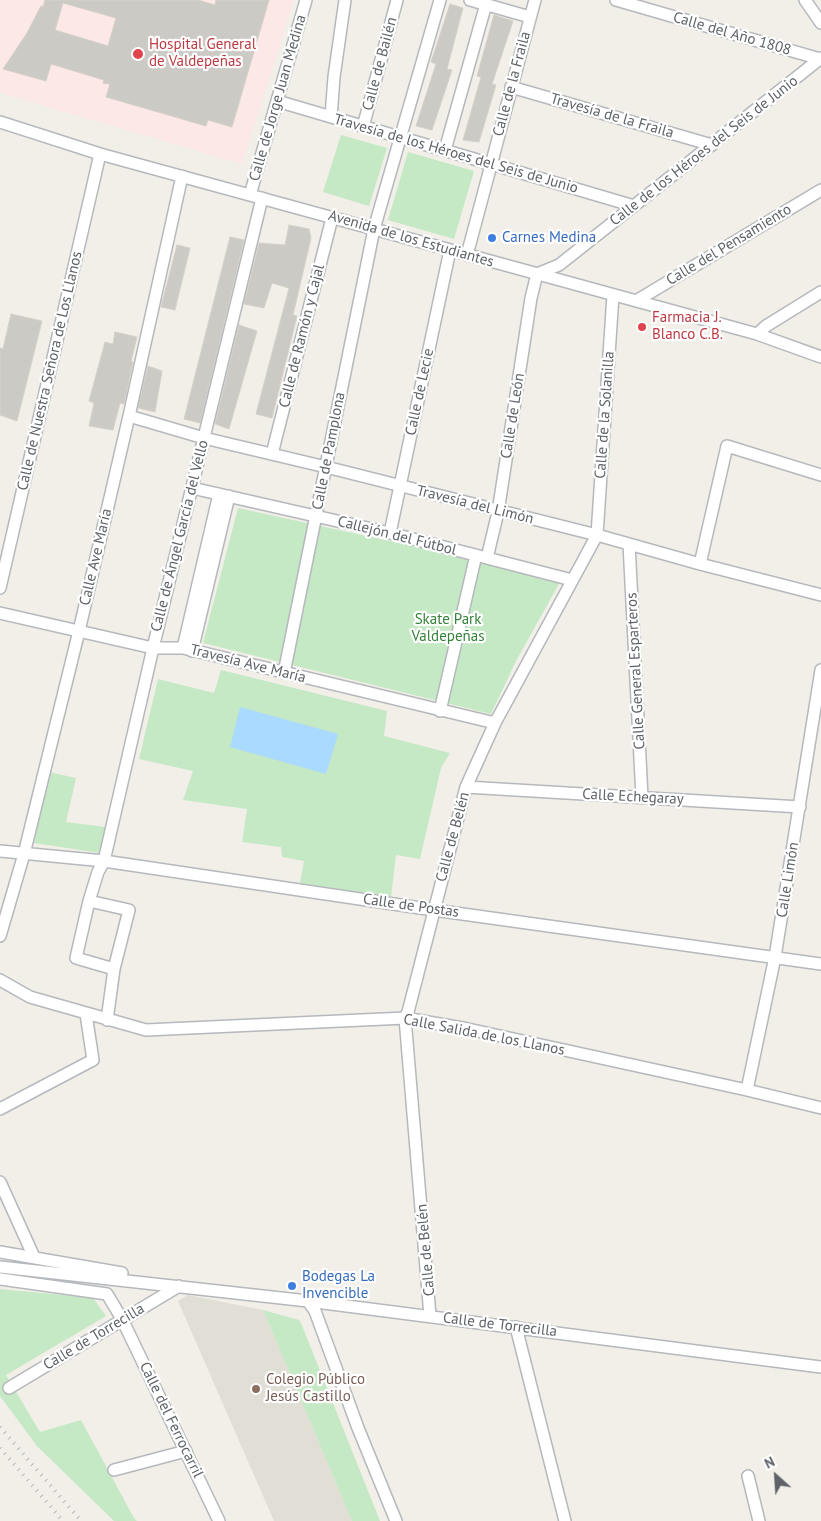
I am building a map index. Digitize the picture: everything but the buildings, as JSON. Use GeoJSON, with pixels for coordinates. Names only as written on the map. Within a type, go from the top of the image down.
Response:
{"type":"FeatureCollection","features":[{"type":"Feature","properties":{"kind":"street","name":"Calle de Jorge Juan Medina"},"geometry":{"type":"LineString","coordinates":[[250,195],[306,0]]}},
{"type":"Feature","properties":{"kind":"street"},"geometry":{"type":"LineString","coordinates":[[331,118],[334,77],[345,0]]}},
{"type":"Feature","properties":{"kind":"street","name":"Calle de Bailén"},"geometry":{"type":"LineString","coordinates":[[363,127],[398,0]]}},
{"type":"Feature","properties":{"kind":"street","name":"Calle de Pamplona"},"geometry":{"type":"LineString","coordinates":[[284,673],[374,229],[440,0]]}},
{"type":"Feature","properties":{"kind":"street"},"geometry":{"type":"LineString","coordinates":[[470,0],[530,17]]}},
{"type":"Feature","properties":{"kind":"street","name":"Calle de la Fraila"},"geometry":{"type":"LineString","coordinates":[[466,255],[535,0]]}},
{"type":"Feature","properties":{"kind":"street","name":"Calle del Año 1808"},"geometry":{"type":"LineString","coordinates":[[616,0],[652,5],[820,59]]}},
{"type":"Feature","properties":{"kind":"street"},"geometry":{"type":"LineString","coordinates":[[805,0],[821,23]]}},
{"type":"Feature","properties":{"kind":"street"},"geometry":{"type":"LineString","coordinates":[[445,150],[486,4]]}},
{"type":"Feature","properties":{"kind":"street","name":"Calle de los Héroes del Seis de Junio"},"geometry":{"type":"LineString","coordinates":[[537,274],[559,265],[820,59]]}},
{"type":"Feature","properties":{"kind":"street","name":"Travesía de la Fraila"},"geometry":{"type":"LineString","coordinates":[[512,87],[712,144]]}},
{"type":"Feature","properties":{"kind":"street","name":"Travesía de los Héroes del Seis de Junio"},"geometry":{"type":"LineString","coordinates":[[277,101],[634,206]]}},
{"type":"Feature","properties":{"kind":"street","name":"Avenida de los Estudiantes"},"geometry":{"type":"LineString","coordinates":[[0,122],[100,154],[757,334],[821,357]]}},
{"type":"Feature","properties":{"kind":"street","name":"Calle de Nuestra Señora de Los Llanos"},"geometry":{"type":"LineString","coordinates":[[0,588],[100,154]]}},
{"type":"Feature","properties":{"kind":"street","name":"Calle Ave María"},"geometry":{"type":"LineString","coordinates":[[0,936],[24,854],[79,631],[182,176]]}},
{"type":"Feature","properties":{"kind":"street","name":"Calle del Pensamiento"},"geometry":{"type":"LineString","coordinates":[[636,301],[821,190]]}},
{"type":"Feature","properties":{"kind":"street","name":"Calle de Ángel García del Vello"},"geometry":{"type":"LineString","coordinates":[[114,969],[76,958],[98,872],[104,861],[153,648],[262,198]]}},
{"type":"Feature","properties":{"kind":"street","name":"Calle de Ramón y Cajal"},"geometry":{"type":"LineString","coordinates":[[272,454],[332,218]]}},
{"type":"Feature","properties":{"kind":"street","name":"Calle de Lecie"},"geometry":{"type":"LineString","coordinates":[[390,533],[450,250]]}},
{"type":"Feature","properties":{"kind":"street","name":"Calle de León"},"geometry":{"type":"LineString","coordinates":[[440,711],[481,557],[498,512],[530,307],[537,274]]}},
{"type":"Feature","properties":{"kind":"street"},"geometry":{"type":"LineString","coordinates":[[757,334],[766,326],[821,292]]}},
{"type":"Feature","properties":{"kind":"street","name":"Calle de la Solanilla"},"geometry":{"type":"LineString","coordinates":[[597,535],[613,295]]}},
{"type":"Feature","properties":{"kind":"street","name":"Travesía del Limón"},"geometry":{"type":"LineString","coordinates":[[129,416],[204,438],[597,535],[821,595]]}},
{"type":"Feature","properties":{"kind":"street"},"geometry":{"type":"LineString","coordinates":[[700,564],[727,446],[821,475]]}},
{"type":"Feature","properties":{"kind":"street","name":"Callejón del Fútbol"},"geometry":{"type":"LineString","coordinates":[[192,488],[390,533],[572,580]]}},
{"type":"Feature","properties":{"kind":"street"},"geometry":{"type":"LineString","coordinates":[[188,649],[224,495]]}},
{"type":"Feature","properties":{"kind":"street","name":"Calle de Belén"},"geometry":{"type":"LineString","coordinates":[[430,1316],[405,1018],[466,787],[495,723],[597,535]]}},
{"type":"Feature","properties":{"kind":"street","name":"Calle General Esparteros"},"geometry":{"type":"LineString","coordinates":[[629,544],[642,797]]}},
{"type":"Feature","properties":{"kind":"street","name":"Travesía Ave María"},"geometry":{"type":"LineString","coordinates":[[0,613],[153,648],[188,649],[495,723]]}},
{"type":"Feature","properties":{"kind":"street","name":"Calle Limón"},"geometry":{"type":"LineString","coordinates":[[747,1090],[775,957],[821,670]]}},
{"type":"Feature","properties":{"kind":"street","name":"Calle Echegaray"},"geometry":{"type":"LineString","coordinates":[[466,787],[800,807]]}},
{"type":"Feature","properties":{"kind":"street","name":"Calle de Postas"},"geometry":{"type":"LineString","coordinates":[[0,850],[104,861],[434,910],[821,964]]}},
{"type":"Feature","properties":{"kind":"street"},"geometry":{"type":"LineString","coordinates":[[90,901],[129,910],[114,969],[107,1020]]}},
{"type":"Feature","properties":{"kind":"street","name":"Calle Salida de los Llanos"},"geometry":{"type":"LineString","coordinates":[[0,980],[30,996],[86,1014],[146,1030],[405,1018],[468,1029],[821,1108]]}},
{"type":"Feature","properties":{"kind":"street"},"geometry":{"type":"LineString","coordinates":[[0,1109],[93,1060],[86,1014]]}},
{"type":"Feature","properties":{"kind":"street"},"geometry":{"type":"LineString","coordinates":[[0,1182],[34,1257]]}},
{"type":"Feature","properties":{"kind":"street"},"geometry":{"type":"LineString","coordinates":[[0,1252],[210,1289]]}},
{"type":"Feature","properties":{"kind":"street","name":"Calle de Torrecilla"},"geometry":{"type":"LineString","coordinates":[[0,1267],[308,1300],[821,1367]]}},
{"type":"Feature","properties":{"kind":"street","name":"Calle del Ferrocarril"},"geometry":{"type":"LineString","coordinates":[[0,1280],[107,1294],[122,1319],[219,1521]]}},
{"type":"Feature","properties":{"kind":"street","name":"Calle de Torrecilla"},"geometry":{"type":"LineString","coordinates":[[9,1388],[179,1286]]}},
{"type":"Feature","properties":{"kind":"street"},"geometry":{"type":"LineString","coordinates":[[308,1300],[318,1318],[358,1428],[396,1521]]}},
{"type":"Feature","properties":{"kind":"street"},"geometry":{"type":"LineString","coordinates":[[516,1327],[565,1521]]}},
{"type":"Feature","properties":{"kind":"street"},"geometry":{"type":"LineString","coordinates":[[114,1470],[186,1451]]}},
{"type":"Feature","properties":{"kind":"street"},"geometry":{"type":"LineString","coordinates":[[748,1476],[759,1521]]}},
{"type":"Feature","properties":{"kind":"shaded area","name":"Hospital General de Valdepeñas"},"geometry":{"type":"Polygon","coordinates":[[[0,0],[294,0],[242,164],[0,93],[0,0]]]}},
{"type":"Feature","properties":{"kind":"shaded area","name":"Colegio Público Jesús Castillo"},"geometry":{"type":"Polygon","coordinates":[[[188,1295],[263,1310],[352,1521],[274,1521],[178,1301],[188,1295]]]}},
{"type":"Feature","properties":{"kind":"green space"},"geometry":{"type":"Polygon","coordinates":[[[341,135],[387,148],[369,206],[323,192],[341,135]]]}},
{"type":"Feature","properties":{"kind":"green space"},"geometry":{"type":"Polygon","coordinates":[[[408,152],[474,171],[454,239],[388,220],[408,152]]]}},
{"type":"Feature","properties":{"kind":"green space","name":"Skate Park Valdepeñas"},"geometry":{"type":"Polygon","coordinates":[[[238,508],[527,571],[560,582],[516,661],[491,714],[203,643],[238,508]]]}},
{"type":"Feature","properties":{"kind":"green space"},"geometry":{"type":"Polygon","coordinates":[[[221,670],[387,711],[384,736],[450,753],[441,768],[420,859],[396,855],[391,897],[300,883],[304,861],[282,857],[281,847],[242,842],[247,809],[183,800],[193,771],[139,759],[158,679],[214,693],[221,670]]]}},
{"type":"Feature","properties":{"kind":"green space"},"geometry":{"type":"Polygon","coordinates":[[[49,772],[76,778],[66,822],[105,827],[100,853],[34,843],[49,772]]]}},
{"type":"Feature","properties":{"kind":"green space"},"geometry":{"type":"Polygon","coordinates":[[[0,1289],[93,1298],[106,1316],[6,1375],[40,1432],[81,1420],[137,1521],[114,1521],[37,1446],[0,1396],[0,1289]]]}},
{"type":"Feature","properties":{"kind":"green space"},"geometry":{"type":"Polygon","coordinates":[[[263,1310],[299,1320],[301,1323],[380,1521],[352,1521],[263,1310]]]}},
{"type":"Feature","properties":{"kind":"water"},"geometry":{"type":"Polygon","coordinates":[[[240,707],[338,734],[326,774],[230,747],[240,707]]]}},
{"type":"Feature","properties":{"kind":"railway"},"geometry":{"type":"LineString","coordinates":[[0,1427],[81,1521]]}},
{"type":"Feature","properties":{"kind":"railway"},"geometry":{"type":"LineString","coordinates":[[0,1448],[63,1521]]}},
{"type":"Feature","properties":{"kind":"place","name":"Hospital General de Valdepeñas"},"geometry":{"type":"Point","coordinates":[138,54]}},
{"type":"Feature","properties":{"kind":"place","name":"Carnes Medina"},"geometry":{"type":"Point","coordinates":[492,238]}},
{"type":"Feature","properties":{"kind":"place","name":"Farmacia J. Blanco C.B."},"geometry":{"type":"Point","coordinates":[642,327]}},
{"type":"Feature","properties":{"kind":"place","name":"Bodegas La Invencible"},"geometry":{"type":"Point","coordinates":[292,1286]}},
{"type":"Feature","properties":{"kind":"place","name":"Colegio Público Jesús Castillo"},"geometry":{"type":"Point","coordinates":[256,1389]}}]}
